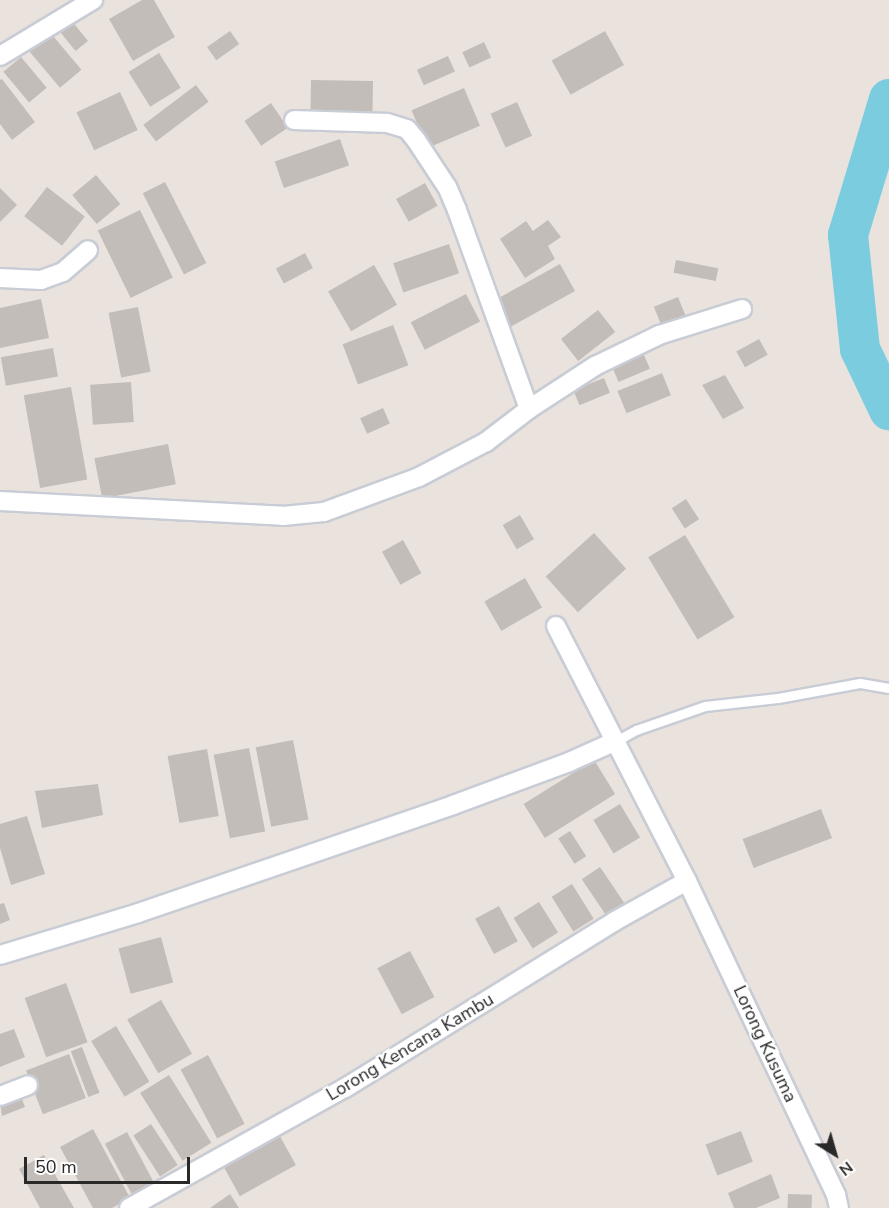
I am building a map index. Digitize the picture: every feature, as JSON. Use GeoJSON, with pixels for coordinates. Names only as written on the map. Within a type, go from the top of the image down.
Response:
{"type":"FeatureCollection","features":[{"type":"Feature","properties":{"kind":"street"},"geometry":{"type":"LineString","coordinates":[[0,56],[93,0]]}},
{"type":"Feature","properties":{"kind":"street"},"geometry":{"type":"LineString","coordinates":[[294,120],[387,123],[407,129],[416,140],[447,187],[457,210],[529,409]]}},
{"type":"Feature","properties":{"kind":"street"},"geometry":{"type":"LineString","coordinates":[[0,278],[41,280],[63,272],[88,250]]}},
{"type":"Feature","properties":{"kind":"street"},"geometry":{"type":"LineString","coordinates":[[0,501],[283,516],[324,512],[419,477],[486,442],[529,409],[596,366],[659,335],[742,309]]}},
{"type":"Feature","properties":{"kind":"street","name":"Lorong Kusuma"},"geometry":{"type":"LineString","coordinates":[[556,626],[687,881],[836,1196],[839,1208]]}},
{"type":"Feature","properties":{"kind":"street"},"geometry":{"type":"LineString","coordinates":[[0,955],[138,914],[569,762],[616,741]]}},
{"type":"Feature","properties":{"kind":"street","name":"Lorong Kencana Kambu"},"geometry":{"type":"LineString","coordinates":[[129,1208],[345,1088],[615,921],[687,881]]}},
{"type":"Feature","properties":{"kind":"street"},"geometry":{"type":"LineString","coordinates":[[0,1096],[28,1085]]}},
{"type":"Feature","properties":{"kind":"lane"},"geometry":{"type":"LineString","coordinates":[[616,741],[636,730],[705,706],[778,698],[860,683],[889,688]]}},
{"type":"Feature","properties":{"kind":"building"},"geometry":{"type":"Polygon","coordinates":[[[142,0],[154,0],[175,37],[133,61],[109,19],[142,0]]]}},
{"type":"Feature","properties":{"kind":"building"},"geometry":{"type":"Polygon","coordinates":[[[71,20],[88,41],[76,51],[59,30],[71,20]]]}},
{"type":"Feature","properties":{"kind":"building"},"geometry":{"type":"Polygon","coordinates":[[[48,30],[81,70],[60,88],[27,48],[48,30]]]}},
{"type":"Feature","properties":{"kind":"building"},"geometry":{"type":"Polygon","coordinates":[[[230,31],[239,44],[216,60],[207,47],[230,31]]]}},
{"type":"Feature","properties":{"kind":"building"},"geometry":{"type":"Polygon","coordinates":[[[605,31],[624,65],[571,95],[552,61],[605,31]]]}},
{"type":"Feature","properties":{"kind":"building"},"geometry":{"type":"Polygon","coordinates":[[[484,42],[491,57],[469,68],[462,52],[484,42]]]}},
{"type":"Feature","properties":{"kind":"building"},"geometry":{"type":"Polygon","coordinates":[[[159,53],[181,88],[150,107],[128,72],[159,53]]]}},
{"type":"Feature","properties":{"kind":"building"},"geometry":{"type":"Polygon","coordinates":[[[448,56],[455,72],[424,85],[417,70],[448,56]]]}},
{"type":"Feature","properties":{"kind":"building"},"geometry":{"type":"Polygon","coordinates":[[[21,57],[47,88],[29,102],[3,72],[21,57]]]}},
{"type":"Feature","properties":{"kind":"building"},"geometry":{"type":"Polygon","coordinates":[[[2,79],[35,122],[12,140],[0,124],[0,80],[2,79]]]}},
{"type":"Feature","properties":{"kind":"building"},"geometry":{"type":"Polygon","coordinates":[[[311,80],[373,81],[372,114],[310,113],[311,80]]]}},
{"type":"Feature","properties":{"kind":"building"},"geometry":{"type":"Polygon","coordinates":[[[196,85],[209,102],[156,141],[143,125],[196,85]]]}},
{"type":"Feature","properties":{"kind":"building"},"geometry":{"type":"Polygon","coordinates":[[[464,88],[480,126],[428,148],[412,110],[464,88]]]}},
{"type":"Feature","properties":{"kind":"building"},"geometry":{"type":"Polygon","coordinates":[[[120,92],[138,130],[94,150],[76,112],[120,92]]]}},
{"type":"Feature","properties":{"kind":"building"},"geometry":{"type":"Polygon","coordinates":[[[517,102],[532,136],[506,148],[491,114],[517,102]]]}},
{"type":"Feature","properties":{"kind":"building"},"geometry":{"type":"Polygon","coordinates":[[[271,103],[288,128],[261,146],[244,121],[271,103]]]}},
{"type":"Feature","properties":{"kind":"building"},"geometry":{"type":"Polygon","coordinates":[[[340,139],[349,165],[284,188],[275,161],[340,139]]]}},
{"type":"Feature","properties":{"kind":"building"},"geometry":{"type":"Polygon","coordinates":[[[96,175],[120,204],[97,224],[72,195],[96,175]]]}},
{"type":"Feature","properties":{"kind":"building"},"geometry":{"type":"Polygon","coordinates":[[[165,182],[206,263],[184,274],[143,193],[165,182]]]}},
{"type":"Feature","properties":{"kind":"building"},"geometry":{"type":"Polygon","coordinates":[[[425,183],[438,206],[409,222],[396,199],[425,183]]]}},
{"type":"Feature","properties":{"kind":"building"},"geometry":{"type":"Polygon","coordinates":[[[47,187],[85,217],[62,246],[24,216],[47,187]]]}},
{"type":"Feature","properties":{"kind":"building"},"geometry":{"type":"Polygon","coordinates":[[[0,188],[17,205],[0,222],[0,188]]]}},
{"type":"Feature","properties":{"kind":"building"},"geometry":{"type":"Polygon","coordinates":[[[140,210],[173,277],[131,298],[98,231],[140,210]]]}},
{"type":"Feature","properties":{"kind":"building"},"geometry":{"type":"Polygon","coordinates":[[[548,220],[561,237],[548,246],[555,259],[525,278],[500,239],[526,221],[533,231],[548,220]]]}},
{"type":"Feature","properties":{"kind":"building"},"geometry":{"type":"Polygon","coordinates":[[[449,244],[459,273],[403,293],[393,263],[449,244]]]}},
{"type":"Feature","properties":{"kind":"building"},"geometry":{"type":"Polygon","coordinates":[[[305,253],[313,268],[284,284],[276,268],[305,253]]]}},
{"type":"Feature","properties":{"kind":"building"},"geometry":{"type":"Polygon","coordinates":[[[676,260],[718,268],[716,281],[674,273],[676,260]]]}},
{"type":"Feature","properties":{"kind":"building"},"geometry":{"type":"Polygon","coordinates":[[[560,264],[575,291],[511,327],[496,299],[560,264]]]}},
{"type":"Feature","properties":{"kind":"building"},"geometry":{"type":"Polygon","coordinates":[[[374,265],[397,305],[351,331],[328,292],[374,265]]]}},
{"type":"Feature","properties":{"kind":"building"},"geometry":{"type":"Polygon","coordinates":[[[466,294],[480,322],[425,350],[411,322],[466,294]]]}},
{"type":"Feature","properties":{"kind":"building"},"geometry":{"type":"Polygon","coordinates":[[[678,297],[686,317],[662,327],[654,307],[678,297]]]}},
{"type":"Feature","properties":{"kind":"building"},"geometry":{"type":"Polygon","coordinates":[[[41,299],[49,338],[0,348],[0,308],[41,299]]]}},
{"type":"Feature","properties":{"kind":"building"},"geometry":{"type":"Polygon","coordinates":[[[138,307],[151,372],[121,378],[109,313],[138,307]]]}},
{"type":"Feature","properties":{"kind":"building"},"geometry":{"type":"Polygon","coordinates":[[[598,310],[615,332],[578,361],[561,339],[598,310]]]}},
{"type":"Feature","properties":{"kind":"building"},"geometry":{"type":"Polygon","coordinates":[[[393,325],[408,365],[358,384],[343,344],[393,325]]]}},
{"type":"Feature","properties":{"kind":"building"},"geometry":{"type":"Polygon","coordinates":[[[759,339],[768,355],[745,367],[736,352],[759,339]]]}},
{"type":"Feature","properties":{"kind":"building"},"geometry":{"type":"Polygon","coordinates":[[[53,348],[58,377],[6,386],[1,357],[53,348]]]}},
{"type":"Feature","properties":{"kind":"building"},"geometry":{"type":"Polygon","coordinates":[[[644,355],[650,369],[619,382],[613,368],[644,355]]]}},
{"type":"Feature","properties":{"kind":"building"},"geometry":{"type":"Polygon","coordinates":[[[662,373],[671,395],[626,413],[617,391],[662,373]]]}},
{"type":"Feature","properties":{"kind":"building"},"geometry":{"type":"Polygon","coordinates":[[[725,375],[744,408],[723,419],[702,385],[725,375]]]}},
{"type":"Feature","properties":{"kind":"building"},"geometry":{"type":"Polygon","coordinates":[[[604,378],[610,393],[579,405],[573,390],[604,378]]]}},
{"type":"Feature","properties":{"kind":"building"},"geometry":{"type":"Polygon","coordinates":[[[131,382],[134,422],[93,425],[90,385],[131,382]]]}},
{"type":"Feature","properties":{"kind":"building"},"geometry":{"type":"Polygon","coordinates":[[[71,387],[87,480],[40,488],[24,395],[71,387]]]}},
{"type":"Feature","properties":{"kind":"building"},"geometry":{"type":"Polygon","coordinates":[[[383,408],[390,424],[367,434],[360,418],[383,408]]]}},
{"type":"Feature","properties":{"kind":"building"},"geometry":{"type":"Polygon","coordinates":[[[168,444],[176,484],[102,499],[94,458],[168,444]]]}},
{"type":"Feature","properties":{"kind":"building"},"geometry":{"type":"Polygon","coordinates":[[[686,499],[699,519],[685,528],[672,508],[686,499]]]}},
{"type":"Feature","properties":{"kind":"building"},"geometry":{"type":"Polygon","coordinates":[[[520,515],[534,539],[517,549],[503,525],[520,515]]]}},
{"type":"Feature","properties":{"kind":"building"},"geometry":{"type":"Polygon","coordinates":[[[594,533],[626,569],[578,612],[546,576],[594,533]]]}},
{"type":"Feature","properties":{"kind":"building"},"geometry":{"type":"Polygon","coordinates":[[[685,535],[734,617],[698,639],[648,557],[685,535]]]}},
{"type":"Feature","properties":{"kind":"building"},"geometry":{"type":"Polygon","coordinates":[[[403,540],[421,573],[400,585],[382,552],[403,540]]]}},
{"type":"Feature","properties":{"kind":"building"},"geometry":{"type":"Polygon","coordinates":[[[525,578],[542,607],[501,631],[484,602],[525,578]]]}},
{"type":"Feature","properties":{"kind":"building"},"geometry":{"type":"Polygon","coordinates":[[[293,740],[308,820],[271,827],[256,747],[293,740]]]}},
{"type":"Feature","properties":{"kind":"building"},"geometry":{"type":"Polygon","coordinates":[[[249,748],[265,831],[230,838],[214,755],[249,748]]]}},
{"type":"Feature","properties":{"kind":"building"},"geometry":{"type":"Polygon","coordinates":[[[207,749],[219,816],[179,823],[168,756],[207,749]]]}},
{"type":"Feature","properties":{"kind":"building"},"geometry":{"type":"Polygon","coordinates":[[[594,760],[615,794],[545,838],[524,804],[594,760]]]}},
{"type":"Feature","properties":{"kind":"building"},"geometry":{"type":"Polygon","coordinates":[[[98,784],[103,815],[42,828],[35,791],[98,784]]]}},
{"type":"Feature","properties":{"kind":"building"},"geometry":{"type":"Polygon","coordinates":[[[620,804],[640,837],[614,853],[593,820],[620,804]]]}},
{"type":"Feature","properties":{"kind":"building"},"geometry":{"type":"Polygon","coordinates":[[[821,809],[832,838],[754,868],[743,839],[821,809]]]}},
{"type":"Feature","properties":{"kind":"building"},"geometry":{"type":"Polygon","coordinates":[[[27,816],[45,874],[11,885],[0,848],[0,824],[27,816]]]}},
{"type":"Feature","properties":{"kind":"building"},"geometry":{"type":"Polygon","coordinates":[[[570,831],[586,856],[575,864],[558,839],[570,831]]]}},
{"type":"Feature","properties":{"kind":"building"},"geometry":{"type":"Polygon","coordinates":[[[600,867],[625,904],[607,917],[582,879],[600,867]]]}},
{"type":"Feature","properties":{"kind":"building"},"geometry":{"type":"Polygon","coordinates":[[[572,884],[594,919],[573,931],[552,897],[572,884]]]}},
{"type":"Feature","properties":{"kind":"building"},"geometry":{"type":"Polygon","coordinates":[[[539,902],[558,933],[533,948],[514,918],[539,902]]]}},
{"type":"Feature","properties":{"kind":"building"},"geometry":{"type":"Polygon","coordinates":[[[4,903],[10,920],[0,924],[0,904],[4,903]]]}},
{"type":"Feature","properties":{"kind":"building"},"geometry":{"type":"Polygon","coordinates":[[[499,906],[518,941],[494,954],[475,919],[499,906]]]}},
{"type":"Feature","properties":{"kind":"building"},"geometry":{"type":"Polygon","coordinates":[[[161,937],[173,982],[131,994],[118,948],[161,937]]]}},
{"type":"Feature","properties":{"kind":"building"},"geometry":{"type":"Polygon","coordinates":[[[410,951],[434,997],[402,1014],[377,968],[410,951]]]}},
{"type":"Feature","properties":{"kind":"building"},"geometry":{"type":"Polygon","coordinates":[[[66,983],[88,1042],[46,1057],[25,998],[66,983]]]}},
{"type":"Feature","properties":{"kind":"building"},"geometry":{"type":"Polygon","coordinates":[[[161,1000],[192,1054],[158,1073],[127,1020],[161,1000]]]}},
{"type":"Feature","properties":{"kind":"building"},"geometry":{"type":"Polygon","coordinates":[[[116,1026],[149,1082],[125,1097],[91,1041],[116,1026]]]}},
{"type":"Feature","properties":{"kind":"building"},"geometry":{"type":"Polygon","coordinates":[[[14,1029],[25,1057],[0,1067],[0,1034],[14,1029]]]}},
{"type":"Feature","properties":{"kind":"building"},"geometry":{"type":"Polygon","coordinates":[[[82,1047],[100,1093],[88,1097],[71,1051],[82,1047]]]}},
{"type":"Feature","properties":{"kind":"building"},"geometry":{"type":"Polygon","coordinates":[[[69,1054],[86,1098],[43,1114],[26,1070],[69,1054]]]}},
{"type":"Feature","properties":{"kind":"building"},"geometry":{"type":"Polygon","coordinates":[[[208,1055],[245,1124],[217,1138],[181,1070],[208,1055]]]}},
{"type":"Feature","properties":{"kind":"building"},"geometry":{"type":"Polygon","coordinates":[[[169,1075],[211,1143],[183,1161],[140,1093],[169,1075]]]}},
{"type":"Feature","properties":{"kind":"building"},"geometry":{"type":"Polygon","coordinates":[[[20,1094],[25,1107],[2,1116],[0,1102],[20,1094]]]}},
{"type":"Feature","properties":{"kind":"building"},"geometry":{"type":"Polygon","coordinates":[[[151,1124],[178,1165],[160,1177],[133,1135],[151,1124]]]}},
{"type":"Feature","properties":{"kind":"building"},"geometry":{"type":"Polygon","coordinates":[[[93,1129],[130,1198],[112,1208],[93,1208],[60,1147],[93,1129]]]}},
{"type":"Feature","properties":{"kind":"building"},"geometry":{"type":"Polygon","coordinates":[[[277,1131],[296,1165],[240,1196],[221,1162],[277,1131]]]}},
{"type":"Feature","properties":{"kind":"building"},"geometry":{"type":"Polygon","coordinates":[[[741,1131],[753,1162],[717,1175],[706,1145],[741,1131]]]}},
{"type":"Feature","properties":{"kind":"building"},"geometry":{"type":"Polygon","coordinates":[[[127,1132],[154,1182],[132,1194],[105,1144],[127,1132]]]}},
{"type":"Feature","properties":{"kind":"building"},"geometry":{"type":"Polygon","coordinates":[[[44,1155],[74,1208],[40,1208],[19,1169],[44,1155]]]}},
{"type":"Feature","properties":{"kind":"building"},"geometry":{"type":"Polygon","coordinates":[[[771,1174],[780,1198],[756,1208],[734,1208],[728,1193],[771,1174]]]}},
{"type":"Feature","properties":{"kind":"building"},"geometry":{"type":"Polygon","coordinates":[[[230,1194],[239,1208],[210,1208],[230,1194]]]}},
{"type":"Feature","properties":{"kind":"building"},"geometry":{"type":"Polygon","coordinates":[[[788,1194],[812,1195],[812,1208],[788,1208],[788,1194]]]}},
{"type":"Feature","properties":{"kind":"waterway"},"geometry":{"type":"LineString","coordinates":[[889,99],[848,235],[860,349],[889,410]]}}]}
